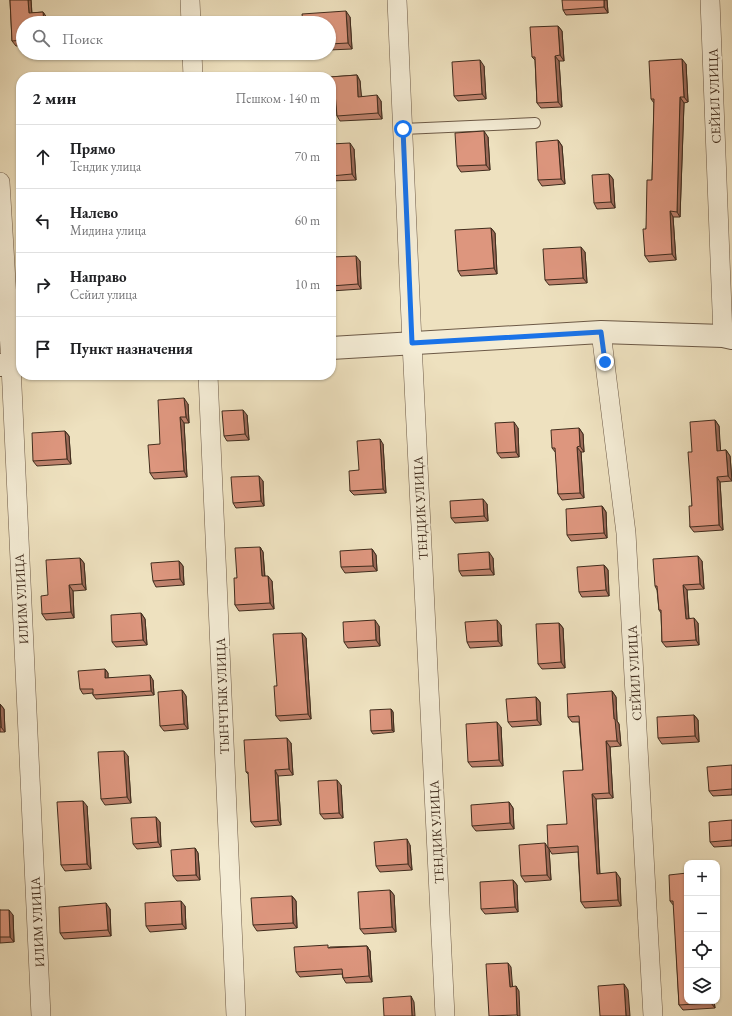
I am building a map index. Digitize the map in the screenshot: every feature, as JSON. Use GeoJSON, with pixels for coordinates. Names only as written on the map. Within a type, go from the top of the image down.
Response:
{"type":"FeatureCollection","features":[{"type":"Feature","properties":{"kind":"street"},"geometry":{"type":"LineString","coordinates":[[190,0],[191,16]]}},
{"type":"Feature","properties":{"kind":"street","name":"ТЕНДИК УЛИЦА"},"geometry":{"type":"LineString","coordinates":[[397,0],[412,343],[445,1016]]}},
{"type":"Feature","properties":{"kind":"street","name":"СЕЙИЛ УЛИЦА"},"geometry":{"type":"LineString","coordinates":[[710,0],[728,337]]}},
{"type":"Feature","properties":{"kind":"street"},"geometry":{"type":"LineString","coordinates":[[192,60],[193,72]]}},
{"type":"Feature","properties":{"kind":"street","name":"ИЛИМ УЛИЦА"},"geometry":{"type":"LineString","coordinates":[[0,182],[41,1016]]}},
{"type":"Feature","properties":{"kind":"street"},"geometry":{"type":"LineString","coordinates":[[336,348],[601,332],[728,337]]}},
{"type":"Feature","properties":{"kind":"street","name":"СЕЙИЛ УЛИЦА"},"geometry":{"type":"LineString","coordinates":[[601,332],[626,533],[653,1016]]}},
{"type":"Feature","properties":{"kind":"street","name":"ТЫНЧТЫК УЛИЦА"},"geometry":{"type":"LineString","coordinates":[[208,380],[236,1016]]}},
{"type":"Feature","properties":{"kind":"lane"},"geometry":{"type":"LineString","coordinates":[[403,129],[535,123]]}},
{"type":"Feature","properties":{"kind":"building"},"geometry":{"type":"Polygon","coordinates":[[[10,0],[28,0],[29,13],[43,12],[43,16],[16,16],[16,41],[12,41],[10,0]]]}},
{"type":"Feature","properties":{"kind":"building"},"geometry":{"type":"Polygon","coordinates":[[[562,0],[604,0],[604,7],[563,10],[562,0]]]}},
{"type":"Feature","properties":{"kind":"building"},"geometry":{"type":"Polygon","coordinates":[[[346,11],[348,43],[336,44],[336,16],[302,16],[302,14],[346,11]]]}},
{"type":"Feature","properties":{"kind":"building"},"geometry":{"type":"Polygon","coordinates":[[[558,26],[560,55],[555,56],[558,102],[537,103],[535,57],[532,57],[530,27],[558,26]]]}},
{"type":"Feature","properties":{"kind":"building"},"geometry":{"type":"Polygon","coordinates":[[[682,59],[684,97],[680,97],[677,212],[670,211],[672,254],[645,256],[643,229],[646,229],[647,180],[652,180],[654,99],[651,99],[649,61],[682,59]]]}},
{"type":"Feature","properties":{"kind":"building"},"geometry":{"type":"Polygon","coordinates":[[[480,60],[482,94],[454,96],[452,62],[480,60]]]}},
{"type":"Feature","properties":{"kind":"building"},"geometry":{"type":"Polygon","coordinates":[[[357,75],[358,97],[377,95],[378,113],[337,116],[336,76],[357,75]]]}},
{"type":"Feature","properties":{"kind":"building"},"geometry":{"type":"Polygon","coordinates":[[[484,131],[486,165],[457,166],[455,133],[484,131]]]}},
{"type":"Feature","properties":{"kind":"building"},"geometry":{"type":"Polygon","coordinates":[[[558,140],[561,179],[538,180],[536,142],[558,140]]]}},
{"type":"Feature","properties":{"kind":"building"},"geometry":{"type":"Polygon","coordinates":[[[350,143],[352,174],[336,176],[336,144],[350,143]]]}},
{"type":"Feature","properties":{"kind":"building"},"geometry":{"type":"Polygon","coordinates":[[[609,174],[611,202],[594,203],[592,175],[609,174]]]}},
{"type":"Feature","properties":{"kind":"building"},"geometry":{"type":"Polygon","coordinates":[[[491,228],[494,268],[458,271],[455,230],[491,228]]]}},
{"type":"Feature","properties":{"kind":"building"},"geometry":{"type":"Polygon","coordinates":[[[581,247],[583,278],[545,280],[543,249],[581,247]]]}},
{"type":"Feature","properties":{"kind":"building"},"geometry":{"type":"Polygon","coordinates":[[[356,256],[358,284],[336,286],[336,257],[356,256]]]}},
{"type":"Feature","properties":{"kind":"building"},"geometry":{"type":"Polygon","coordinates":[[[184,398],[186,417],[180,417],[184,471],[150,473],[148,445],[160,444],[158,400],[184,398]]]}},
{"type":"Feature","properties":{"kind":"building"},"geometry":{"type":"Polygon","coordinates":[[[243,410],[245,434],[224,436],[222,411],[243,410]]]}},
{"type":"Feature","properties":{"kind":"building"},"geometry":{"type":"Polygon","coordinates":[[[715,420],[717,451],[726,450],[728,476],[717,477],[719,525],[690,527],[689,506],[692,506],[688,452],[692,452],[690,422],[715,420]]]}},
{"type":"Feature","properties":{"kind":"building"},"geometry":{"type":"Polygon","coordinates":[[[514,422],[516,452],[497,453],[495,423],[514,422]]]}},
{"type":"Feature","properties":{"kind":"building"},"geometry":{"type":"Polygon","coordinates":[[[579,428],[580,446],[577,447],[580,493],[558,494],[555,448],[552,448],[551,430],[579,428]]]}},
{"type":"Feature","properties":{"kind":"building"},"geometry":{"type":"Polygon","coordinates":[[[65,431],[67,459],[33,461],[32,433],[65,431]]]}},
{"type":"Feature","properties":{"kind":"building"},"geometry":{"type":"Polygon","coordinates":[[[380,439],[383,489],[350,491],[349,471],[359,470],[357,441],[380,439]]]}},
{"type":"Feature","properties":{"kind":"building"},"geometry":{"type":"Polygon","coordinates":[[[259,476],[261,501],[233,503],[231,477],[259,476]]]}},
{"type":"Feature","properties":{"kind":"building"},"geometry":{"type":"Polygon","coordinates":[[[483,499],[484,516],[451,518],[450,501],[483,499]]]}},
{"type":"Feature","properties":{"kind":"building"},"geometry":{"type":"Polygon","coordinates":[[[602,506],[604,533],[567,535],[566,509],[602,506]]]}},
{"type":"Feature","properties":{"kind":"building"},"geometry":{"type":"Polygon","coordinates":[[[260,547],[262,576],[268,576],[270,603],[235,605],[234,578],[237,578],[235,548],[260,547]]]}},
{"type":"Feature","properties":{"kind":"building"},"geometry":{"type":"Polygon","coordinates":[[[372,549],[373,566],[341,567],[340,551],[372,549]]]}},
{"type":"Feature","properties":{"kind":"building"},"geometry":{"type":"Polygon","coordinates":[[[489,552],[490,569],[459,571],[458,554],[489,552]]]}},
{"type":"Feature","properties":{"kind":"building"},"geometry":{"type":"Polygon","coordinates":[[[698,556],[700,584],[683,585],[686,619],[694,618],[696,640],[662,642],[661,610],[659,610],[657,586],[655,586],[653,559],[698,556]]]}},
{"type":"Feature","properties":{"kind":"building"},"geometry":{"type":"Polygon","coordinates":[[[80,558],[82,584],[69,585],[71,612],[42,614],[41,596],[48,595],[46,560],[80,558]]]}},
{"type":"Feature","properties":{"kind":"building"},"geometry":{"type":"Polygon","coordinates":[[[179,561],[180,579],[153,581],[151,563],[179,561]]]}},
{"type":"Feature","properties":{"kind":"building"},"geometry":{"type":"Polygon","coordinates":[[[604,565],[606,590],[579,592],[577,567],[604,565]]]}},
{"type":"Feature","properties":{"kind":"building"},"geometry":{"type":"Polygon","coordinates":[[[141,613],[143,640],[112,642],[111,615],[141,613]]]}},
{"type":"Feature","properties":{"kind":"building"},"geometry":{"type":"Polygon","coordinates":[[[375,620],[376,640],[344,642],[343,622],[375,620]]]}},
{"type":"Feature","properties":{"kind":"building"},"geometry":{"type":"Polygon","coordinates":[[[497,620],[498,641],[467,642],[465,622],[497,620]]]}},
{"type":"Feature","properties":{"kind":"building"},"geometry":{"type":"Polygon","coordinates":[[[559,623],[561,662],[538,664],[536,624],[559,623]]]}},
{"type":"Feature","properties":{"kind":"building"},"geometry":{"type":"Polygon","coordinates":[[[302,633],[308,714],[276,716],[274,686],[277,686],[273,634],[302,633]]]}},
{"type":"Feature","properties":{"kind":"building"},"geometry":{"type":"Polygon","coordinates":[[[105,669],[105,678],[150,675],[151,691],[93,695],[93,689],[80,689],[78,671],[105,669]]]}},
{"type":"Feature","properties":{"kind":"building"},"geometry":{"type":"Polygon","coordinates":[[[182,690],[184,724],[160,726],[158,692],[182,690]]]}},
{"type":"Feature","properties":{"kind":"building"},"geometry":{"type":"Polygon","coordinates":[[[612,691],[617,741],[606,741],[609,793],[592,794],[597,874],[616,872],[618,900],[581,902],[578,846],[548,848],[547,825],[567,824],[563,771],[583,770],[579,716],[568,717],[567,694],[612,691]]]}},
{"type":"Feature","properties":{"kind":"building"},"geometry":{"type":"Polygon","coordinates":[[[536,697],[537,720],[508,722],[506,699],[536,697]]]}},
{"type":"Feature","properties":{"kind":"building"},"geometry":{"type":"Polygon","coordinates":[[[0,704],[1,727],[0,727],[0,704]]]}},
{"type":"Feature","properties":{"kind":"building"},"geometry":{"type":"Polygon","coordinates":[[[391,709],[392,730],[371,731],[370,710],[391,709]]]}},
{"type":"Feature","properties":{"kind":"building"},"geometry":{"type":"Polygon","coordinates":[[[694,715],[695,736],[658,738],[657,717],[694,715]]]}},
{"type":"Feature","properties":{"kind":"building"},"geometry":{"type":"Polygon","coordinates":[[[497,722],[499,760],[468,762],[466,724],[497,722]]]}},
{"type":"Feature","properties":{"kind":"building"},"geometry":{"type":"Polygon","coordinates":[[[287,738],[289,769],[275,770],[278,820],[251,822],[248,772],[246,772],[244,740],[287,738]]]}},
{"type":"Feature","properties":{"kind":"building"},"geometry":{"type":"Polygon","coordinates":[[[124,751],[127,797],[101,799],[98,752],[124,751]]]}},
{"type":"Feature","properties":{"kind":"building"},"geometry":{"type":"Polygon","coordinates":[[[732,765],[732,789],[709,791],[707,767],[732,765]]]}},
{"type":"Feature","properties":{"kind":"building"},"geometry":{"type":"Polygon","coordinates":[[[337,780],[339,813],[320,814],[318,781],[337,780]]]}},
{"type":"Feature","properties":{"kind":"building"},"geometry":{"type":"Polygon","coordinates":[[[83,801],[87,864],[61,865],[57,802],[83,801]]]}},
{"type":"Feature","properties":{"kind":"building"},"geometry":{"type":"Polygon","coordinates":[[[509,802],[510,823],[472,826],[471,805],[509,802]]]}},
{"type":"Feature","properties":{"kind":"building"},"geometry":{"type":"Polygon","coordinates":[[[156,817],[158,842],[133,844],[131,818],[156,817]]]}},
{"type":"Feature","properties":{"kind":"building"},"geometry":{"type":"Polygon","coordinates":[[[732,820],[732,840],[710,842],[709,822],[732,820]]]}},
{"type":"Feature","properties":{"kind":"building"},"geometry":{"type":"Polygon","coordinates":[[[407,839],[408,864],[376,866],[374,842],[407,839]]]}},
{"type":"Feature","properties":{"kind":"building"},"geometry":{"type":"Polygon","coordinates":[[[545,843],[547,875],[521,876],[519,845],[545,843]]]}},
{"type":"Feature","properties":{"kind":"building"},"geometry":{"type":"Polygon","coordinates":[[[195,848],[196,875],[173,876],[171,850],[195,848]]]}},
{"type":"Feature","properties":{"kind":"building"},"geometry":{"type":"Polygon","coordinates":[[[684,873],[684,1004],[695,1004],[679,1005],[673,901],[670,901],[669,875],[684,873]]]}},
{"type":"Feature","properties":{"kind":"building"},"geometry":{"type":"Polygon","coordinates":[[[513,880],[515,907],[481,909],[480,882],[513,880]]]}},
{"type":"Feature","properties":{"kind":"building"},"geometry":{"type":"Polygon","coordinates":[[[390,890],[392,927],[360,929],[358,892],[390,890]]]}},
{"type":"Feature","properties":{"kind":"building"},"geometry":{"type":"Polygon","coordinates":[[[292,896],[293,923],[253,925],[251,898],[292,896]]]}},
{"type":"Feature","properties":{"kind":"building"},"geometry":{"type":"Polygon","coordinates":[[[181,901],[182,924],[146,926],[145,903],[181,901]]]}},
{"type":"Feature","properties":{"kind":"building"},"geometry":{"type":"Polygon","coordinates":[[[106,903],[108,930],[60,933],[59,907],[106,903]]]}},
{"type":"Feature","properties":{"kind":"building"},"geometry":{"type":"Polygon","coordinates":[[[0,910],[9,910],[10,937],[0,937],[0,910]]]}},
{"type":"Feature","properties":{"kind":"building"},"geometry":{"type":"Polygon","coordinates":[[[328,945],[328,948],[367,946],[369,976],[343,978],[342,969],[296,972],[294,947],[328,945]]]}},
{"type":"Feature","properties":{"kind":"building"},"geometry":{"type":"Polygon","coordinates":[[[508,963],[510,987],[516,986],[517,1015],[489,1016],[486,964],[508,963]]]}},
{"type":"Feature","properties":{"kind":"building"},"geometry":{"type":"Polygon","coordinates":[[[624,984],[626,1016],[600,1016],[598,986],[624,984]]]}},
{"type":"Feature","properties":{"kind":"building"},"geometry":{"type":"Polygon","coordinates":[[[411,996],[412,1016],[384,1016],[383,998],[411,996]]]}},
{"type":"Feature","properties":{"kind":"route"},"geometry":{"type":"LineString","coordinates":[[403,129],[412,343],[601,332],[605,362]]}}]}
